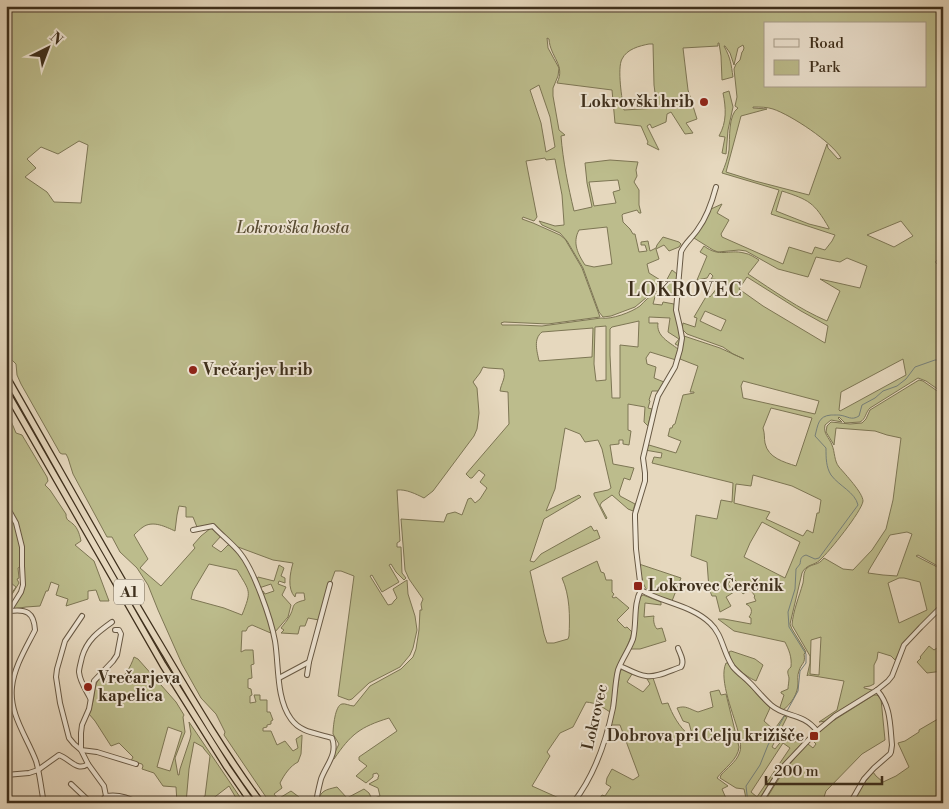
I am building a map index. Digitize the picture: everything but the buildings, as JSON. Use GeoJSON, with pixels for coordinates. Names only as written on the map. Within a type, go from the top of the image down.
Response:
{"type":"FeatureCollection","features":[{"type":"Feature","properties":{"kind":"highway","name":"A1"},"geometry":{"type":"LineString","coordinates":[[6,376],[165,654],[233,763],[261,803]]}},
{"type":"Feature","properties":{"kind":"highway","name":"A1"},"geometry":{"type":"LineString","coordinates":[[6,391],[163,665],[252,803]]}},
{"type":"Feature","properties":{"kind":"street","name":"Lokrovec"},"geometry":{"type":"LineString","coordinates":[[573,803],[599,758],[604,745],[613,710],[620,666],[633,638],[638,596],[641,590],[636,549],[635,514],[644,481],[643,458],[658,396],[675,367],[680,350],[682,338],[676,310],[681,252],[704,219],[716,187]]}},
{"type":"Feature","properties":{"kind":"street"},"geometry":{"type":"LineString","coordinates":[[6,505],[16,523],[22,547],[23,585],[21,592],[6,616]]}},
{"type":"Feature","properties":{"kind":"street"},"geometry":{"type":"LineString","coordinates":[[193,530],[213,526],[240,552],[261,594],[273,631],[282,699],[289,716],[292,721],[306,732],[332,738],[334,750],[321,780],[316,803]]}},
{"type":"Feature","properties":{"kind":"street"},"geometry":{"type":"LineString","coordinates":[[308,676],[309,662],[330,584]]}},
{"type":"Feature","properties":{"kind":"street"},"geometry":{"type":"LineString","coordinates":[[641,590],[653,597],[690,609],[709,622],[717,631],[733,666],[771,705],[785,713],[800,717],[812,724],[817,731]]}},
{"type":"Feature","properties":{"kind":"street"},"geometry":{"type":"LineString","coordinates":[[760,803],[781,769],[817,731],[888,681],[908,640],[943,605]]}},
{"type":"Feature","properties":{"kind":"street"},"geometry":{"type":"LineString","coordinates":[[10,611],[21,610],[29,614],[32,616],[35,626],[35,630],[16,670],[12,688],[12,705],[16,720],[36,762],[44,803]]}},
{"type":"Feature","properties":{"kind":"street"},"geometry":{"type":"LineString","coordinates":[[82,616],[65,641],[56,677],[60,703],[69,738],[81,750],[88,764],[104,786],[106,796]]}},
{"type":"Feature","properties":{"kind":"street"},"geometry":{"type":"LineString","coordinates":[[91,700],[79,672],[81,660],[89,641],[112,622]]}},
{"type":"Feature","properties":{"kind":"street"},"geometry":{"type":"LineString","coordinates":[[81,750],[82,725],[89,709],[94,681],[117,655],[121,634],[118,630],[114,630]]}},
{"type":"Feature","properties":{"kind":"street"},"geometry":{"type":"LineString","coordinates":[[620,666],[644,676],[656,676],[681,667],[683,662],[678,648]]}},
{"type":"Feature","properties":{"kind":"street"},"geometry":{"type":"LineString","coordinates":[[279,678],[309,662]]}},
{"type":"Feature","properties":{"kind":"street"},"geometry":{"type":"LineString","coordinates":[[852,800],[864,779],[891,752],[888,706],[877,690]]}},
{"type":"Feature","properties":{"kind":"street"},"geometry":{"type":"LineString","coordinates":[[81,750],[97,752],[136,764]]}},
{"type":"Feature","properties":{"kind":"street"},"geometry":{"type":"LineString","coordinates":[[6,775],[30,773],[38,770],[59,755],[78,767],[83,768],[88,764]]}},
{"type":"Feature","properties":{"kind":"street"},"geometry":{"type":"LineString","coordinates":[[71,784],[92,803]]}},
{"type":"Feature","properties":{"kind":"street"},"geometry":{"type":"LineString","coordinates":[[6,785],[11,803]]}},
{"type":"Feature","properties":{"kind":"street"},"geometry":{"type":"LineString","coordinates":[[100,803],[106,796],[117,795],[132,799],[138,803]]}},
{"type":"Feature","properties":{"kind":"green space","name":"Lokrovška hosta"},"geometry":{"type":"Polygon","coordinates":[[[6,6],[943,6],[943,227],[940,233],[943,236],[943,256],[936,263],[940,266],[943,262],[943,393],[926,381],[918,378],[870,408],[860,422],[845,423],[839,417],[842,422],[831,420],[825,425],[837,465],[857,489],[863,501],[851,522],[830,549],[820,560],[806,568],[802,573],[790,624],[806,652],[804,654],[804,662],[798,673],[798,687],[795,695],[783,710],[780,707],[784,695],[781,692],[788,689],[788,670],[791,667],[790,654],[785,642],[734,631],[718,619],[751,624],[751,618],[749,617],[751,610],[746,604],[756,601],[755,596],[749,588],[743,594],[739,588],[741,586],[733,578],[728,584],[734,592],[726,597],[731,606],[720,612],[716,596],[712,596],[709,589],[707,562],[691,556],[696,515],[717,519],[721,500],[732,502],[733,483],[652,463],[654,457],[661,458],[662,453],[645,450],[647,445],[649,445],[676,453],[681,441],[668,436],[670,428],[675,424],[683,395],[694,393],[690,392],[698,366],[680,359],[684,336],[733,354],[723,347],[687,334],[682,329],[683,323],[695,327],[697,318],[694,317],[707,295],[710,297],[717,288],[727,293],[730,286],[722,280],[711,279],[713,276],[710,273],[707,278],[697,280],[707,256],[700,252],[704,246],[718,252],[694,238],[711,209],[722,204],[717,213],[729,220],[721,234],[722,237],[783,264],[789,247],[812,254],[815,247],[825,250],[835,235],[771,214],[779,190],[722,173],[729,153],[731,121],[738,108],[735,106],[737,97],[734,69],[740,60],[744,48],[743,45],[738,48],[734,65],[730,53],[724,46],[733,77],[722,80],[719,43],[718,46],[683,48],[688,90],[697,119],[686,123],[693,133],[685,134],[671,112],[667,114],[666,122],[652,128],[650,124],[647,126],[659,150],[647,144],[648,142],[641,126],[615,123],[612,90],[557,83],[560,71],[559,66],[547,38],[548,48],[559,68],[553,88],[553,96],[559,130],[565,135],[561,136],[562,145],[574,211],[592,207],[585,163],[610,160],[638,162],[637,176],[634,182],[639,190],[641,213],[637,210],[623,214],[623,222],[635,234],[639,252],[647,251],[645,245],[641,245],[641,242],[648,241],[650,251],[656,248],[663,237],[681,244],[679,247],[669,251],[664,245],[656,249],[659,259],[647,264],[649,273],[665,283],[672,270],[677,274],[674,294],[664,291],[653,292],[635,307],[603,317],[599,312],[583,268],[567,241],[560,233],[542,225],[539,221],[555,226],[564,225],[562,195],[555,159],[546,160],[545,158],[526,161],[537,217],[534,221],[523,217],[522,219],[560,235],[565,239],[582,268],[600,317],[548,324],[504,322],[501,323],[502,325],[542,326],[610,318],[640,306],[656,293],[653,304],[662,305],[663,302],[674,304],[680,336],[679,346],[675,344],[679,339],[668,332],[670,318],[649,317],[649,323],[658,323],[661,335],[679,351],[676,360],[650,352],[646,358],[647,364],[656,367],[654,378],[664,382],[659,391],[652,391],[648,408],[652,409],[648,426],[644,422],[645,407],[628,404],[628,430],[631,431],[629,445],[623,444],[623,440],[619,440],[619,444],[610,445],[613,464],[634,468],[630,480],[624,478],[619,493],[620,496],[635,504],[633,511],[612,495],[600,505],[606,519],[594,495],[594,493],[611,488],[602,449],[598,440],[585,442],[580,434],[565,428],[555,489],[546,511],[579,495],[581,497],[544,519],[530,561],[534,562],[541,554],[591,526],[594,531],[597,530],[600,538],[530,571],[547,643],[568,639],[569,636],[569,606],[562,578],[597,561],[606,580],[612,580],[612,592],[614,594],[612,597],[616,597],[629,608],[617,620],[632,632],[616,670],[610,712],[598,705],[586,702],[573,727],[560,733],[547,752],[550,756],[532,786],[570,803],[317,803],[324,791],[337,787],[347,798],[364,789],[372,799],[380,796],[378,788],[369,784],[378,779],[377,773],[373,774],[373,777],[366,783],[356,776],[367,766],[359,760],[359,757],[397,731],[389,718],[363,728],[351,737],[334,759],[332,758],[339,744],[333,734],[336,712],[342,704],[354,706],[370,686],[401,669],[413,657],[416,649],[423,599],[405,570],[401,519],[444,522],[447,514],[455,512],[462,515],[468,499],[471,498],[475,503],[480,499],[487,488],[480,482],[485,475],[479,470],[472,478],[466,474],[509,424],[508,392],[500,391],[504,377],[503,369],[483,367],[473,382],[477,388],[479,413],[477,429],[474,436],[433,491],[424,498],[414,493],[397,490],[400,541],[397,543],[397,547],[401,547],[402,573],[406,578],[404,580],[391,564],[389,565],[399,582],[382,592],[372,575],[370,576],[388,605],[392,604],[397,598],[393,589],[407,580],[408,594],[417,630],[410,655],[400,667],[369,683],[352,699],[349,700],[338,696],[354,576],[341,571],[335,571],[331,582],[329,582],[319,620],[308,618],[305,626],[300,626],[298,634],[281,633],[284,630],[281,628],[295,604],[305,600],[304,593],[296,593],[295,597],[292,594],[290,576],[293,563],[273,560],[238,547],[213,524],[197,527],[193,517],[186,517],[186,507],[179,506],[175,531],[151,524],[143,527],[134,535],[148,559],[140,568],[161,586],[195,548],[193,545],[211,528],[221,536],[212,546],[221,552],[230,545],[252,575],[273,634],[252,625],[246,631],[242,631],[241,652],[253,650],[252,678],[248,679],[248,688],[251,689],[252,695],[250,696],[250,703],[256,702],[254,695],[260,695],[260,700],[267,700],[267,712],[270,712],[273,720],[271,724],[263,728],[263,731],[271,731],[277,745],[285,741],[293,751],[298,748],[296,739],[302,735],[301,754],[298,762],[292,766],[280,783],[282,788],[274,794],[278,799],[291,791],[304,803],[270,803],[224,735],[225,732],[216,714],[201,698],[182,664],[148,585],[137,568],[120,552],[112,537],[107,537],[73,474],[66,454],[60,453],[21,384],[17,375],[16,364],[11,359],[9,352],[6,351],[6,6]],[[653,44],[630,50],[622,59],[620,84],[624,110],[657,108],[654,85],[653,44]],[[539,85],[530,90],[541,123],[546,152],[555,147],[550,117],[539,85]],[[753,108],[767,109],[741,116],[726,172],[809,195],[827,144],[828,148],[838,159],[841,158],[829,144],[820,137],[781,112],[768,108],[753,108]],[[79,141],[58,154],[41,147],[27,159],[36,168],[25,177],[47,192],[54,202],[81,203],[88,145],[79,141]],[[618,180],[589,182],[594,206],[616,203],[613,192],[620,190],[618,180]],[[782,191],[776,211],[809,224],[829,229],[815,207],[799,197],[782,191]],[[901,221],[867,235],[894,247],[913,236],[901,221]],[[607,227],[579,230],[577,235],[578,253],[585,265],[594,267],[612,264],[607,227]],[[746,251],[718,252],[738,252],[748,254],[759,260],[748,274],[797,305],[827,321],[840,291],[820,279],[860,288],[867,266],[847,258],[840,262],[816,257],[808,277],[778,269],[746,251]],[[747,277],[739,289],[763,306],[825,343],[828,326],[747,277]],[[705,311],[700,321],[721,331],[726,320],[705,311]],[[639,321],[610,329],[612,398],[620,398],[620,345],[638,347],[639,321]],[[606,326],[595,327],[594,364],[596,381],[606,380],[606,326]],[[593,328],[542,332],[537,338],[536,345],[539,361],[592,357],[593,328]],[[903,359],[841,392],[840,411],[906,375],[903,359]],[[743,381],[741,386],[743,398],[815,414],[819,401],[743,381]],[[771,408],[763,428],[767,448],[777,459],[796,466],[812,418],[771,408]],[[753,475],[751,486],[736,484],[734,503],[770,512],[766,519],[803,536],[807,530],[813,533],[821,500],[792,486],[753,475]],[[762,522],[744,557],[785,578],[800,542],[762,522]],[[209,564],[193,591],[191,599],[242,615],[248,591],[237,570],[209,564]]]}},
{"type":"Feature","properties":{"kind":"green space"},"geometry":{"type":"Polygon","coordinates":[[[729,91],[733,107],[728,130],[726,154],[722,153],[725,137],[719,136],[725,115],[723,93],[729,91]]]}},
{"type":"Feature","properties":{"kind":"green space"},"geometry":{"type":"Polygon","coordinates":[[[919,380],[943,395],[943,569],[918,555],[916,556],[943,570],[943,603],[910,636],[895,660],[891,656],[878,652],[874,665],[874,684],[864,687],[872,690],[871,692],[826,721],[819,722],[837,710],[844,681],[807,676],[810,656],[792,625],[804,573],[807,568],[824,558],[843,569],[853,570],[872,550],[886,529],[893,500],[901,438],[875,431],[836,428],[834,445],[826,432],[827,426],[831,422],[862,423],[870,410],[919,380]],[[907,532],[890,535],[868,573],[897,576],[912,534],[907,532]],[[899,578],[888,583],[899,623],[927,610],[920,582],[899,578]],[[821,637],[811,640],[810,674],[819,675],[821,637]]]}},
{"type":"Feature","properties":{"kind":"green space"},"geometry":{"type":"Polygon","coordinates":[[[6,409],[16,433],[22,435],[47,477],[48,481],[45,485],[66,514],[67,519],[75,526],[81,541],[75,545],[94,561],[109,601],[100,601],[96,590],[88,591],[88,599],[66,606],[68,599],[56,595],[59,585],[51,582],[40,606],[13,609],[24,589],[24,547],[18,524],[6,504],[6,409]]]}},
{"type":"Feature","properties":{"kind":"green space"},"geometry":{"type":"Polygon","coordinates":[[[6,507],[13,519],[22,547],[21,566],[18,568],[19,578],[17,579],[19,583],[6,604],[6,590],[11,594],[16,587],[6,579],[6,507]]]}},
{"type":"Feature","properties":{"kind":"green space"},"geometry":{"type":"Polygon","coordinates":[[[639,564],[681,578],[672,601],[656,596],[647,590],[642,581],[639,564]]]}},
{"type":"Feature","properties":{"kind":"green space"},"geometry":{"type":"Polygon","coordinates":[[[279,565],[284,568],[281,576],[285,578],[285,583],[279,581],[278,584],[286,587],[282,595],[291,605],[288,617],[275,632],[261,592],[263,591],[265,594],[274,591],[271,584],[259,588],[256,582],[258,577],[274,581],[279,565]]]}},
{"type":"Feature","properties":{"kind":"green space"},"geometry":{"type":"Polygon","coordinates":[[[643,595],[661,602],[661,605],[645,603],[644,617],[654,616],[655,626],[657,629],[662,628],[666,641],[640,649],[631,649],[635,635],[638,602],[643,595]]]}},
{"type":"Feature","properties":{"kind":"green space"},"geometry":{"type":"Polygon","coordinates":[[[943,644],[943,666],[941,667],[943,671],[927,673],[917,662],[929,646],[934,650],[943,644]]]}},
{"type":"Feature","properties":{"kind":"green space"},"geometry":{"type":"Polygon","coordinates":[[[729,652],[755,659],[763,665],[756,681],[735,666],[730,657],[729,652]]]}},
{"type":"Feature","properties":{"kind":"green space"},"geometry":{"type":"Polygon","coordinates":[[[134,657],[138,659],[176,702],[184,715],[185,732],[175,758],[178,775],[190,739],[189,722],[244,803],[239,803],[229,786],[207,803],[196,803],[205,796],[210,756],[203,747],[194,742],[186,803],[177,803],[176,787],[163,786],[154,773],[142,769],[142,764],[131,761],[133,757],[119,743],[111,746],[89,714],[93,703],[95,686],[101,677],[109,683],[117,682],[126,673],[134,657]],[[168,727],[157,767],[170,771],[182,732],[168,727]]]}},
{"type":"Feature","properties":{"kind":"green space"},"geometry":{"type":"Polygon","coordinates":[[[726,663],[728,663],[770,708],[764,721],[774,730],[784,716],[787,717],[772,747],[775,749],[783,739],[790,742],[791,740],[795,742],[798,740],[802,743],[780,767],[760,798],[757,799],[758,803],[747,803],[744,789],[736,788],[720,778],[738,757],[741,747],[728,699],[724,670],[726,663]],[[783,743],[751,792],[757,797],[790,748],[783,743]]]}},
{"type":"Feature","properties":{"kind":"green space"},"geometry":{"type":"Polygon","coordinates":[[[623,669],[632,674],[627,682],[643,692],[650,684],[647,679],[653,678],[662,704],[668,703],[676,720],[689,735],[692,734],[689,723],[683,721],[677,708],[685,707],[698,712],[713,707],[710,692],[719,690],[721,695],[726,694],[739,747],[736,756],[717,778],[728,786],[722,789],[728,803],[605,803],[605,800],[600,798],[602,795],[605,796],[611,787],[606,784],[612,769],[633,780],[639,776],[620,725],[611,725],[620,672],[623,669]]]}},
{"type":"Feature","properties":{"kind":"green space"},"geometry":{"type":"Polygon","coordinates":[[[874,695],[881,699],[885,740],[862,754],[826,791],[824,797],[837,803],[764,803],[789,765],[808,744],[813,748],[816,744],[812,740],[828,724],[874,695]]]}},
{"type":"Feature","properties":{"kind":"green space"},"geometry":{"type":"Polygon","coordinates":[[[943,716],[943,803],[852,803],[858,791],[873,772],[883,782],[909,767],[898,743],[905,741],[943,716]]]}},
{"type":"Feature","properties":{"kind":"waterway"},"geometry":{"type":"LineString","coordinates":[[787,711],[798,691],[800,671],[806,663],[806,654],[789,627],[788,612],[795,589],[796,569],[800,564],[801,558],[806,555],[815,559],[819,558],[858,505],[854,496],[834,479],[829,472],[826,448],[815,436],[819,422],[823,417],[831,415],[852,418],[859,416],[862,405],[883,391],[897,386],[906,379],[915,367],[935,360],[943,363]]}},
{"type":"Feature","properties":{"kind":"waterway"},"geometry":{"type":"LineString","coordinates":[[748,803],[746,786],[760,765],[768,745],[785,715]]}},
{"type":"Feature","properties":{"kind":"place","name":"Lokrovški hrib"},"geometry":{"type":"Point","coordinates":[704,102]}},
{"type":"Feature","properties":{"kind":"place","name":"Vrečarjev hrib"},"geometry":{"type":"Point","coordinates":[193,370]}},
{"type":"Feature","properties":{"kind":"place","name":"Lokrovec Čerčnik"},"geometry":{"type":"Point","coordinates":[638,586]}},
{"type":"Feature","properties":{"kind":"place","name":"Vrečarjeva kapelica"},"geometry":{"type":"Point","coordinates":[88,687]}},
{"type":"Feature","properties":{"kind":"place","name":"Dobrova pri Celju križišče"},"geometry":{"type":"Point","coordinates":[814,736]}},
{"type":"Feature","properties":{"kind":"district","name":"LOKROVEC"},"geometry":{"type":"Point","coordinates":[685,290]}}]}
